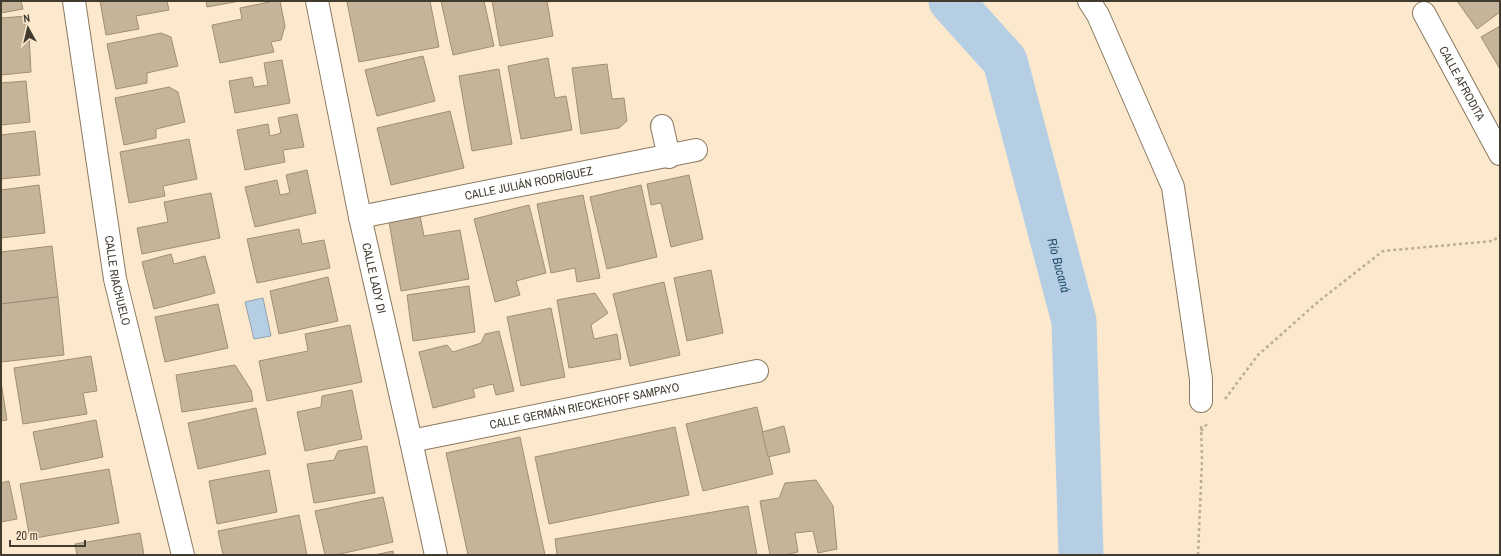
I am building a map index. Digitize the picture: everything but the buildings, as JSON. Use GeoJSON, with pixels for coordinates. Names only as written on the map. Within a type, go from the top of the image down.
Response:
{"type":"FeatureCollection","features":[{"type":"Feature","properties":{"kind":"street","name":"CALLE RIACHUELO"},"geometry":{"type":"LineString","coordinates":[[74,1],[115,279],[183,555]]}},
{"type":"Feature","properties":{"kind":"street","name":"CALLE LADY DI"},"geometry":{"type":"LineString","coordinates":[[317,1],[360,217],[412,441],[436,555]]}},
{"type":"Feature","properties":{"kind":"street"},"geometry":{"type":"LineString","coordinates":[[1090,1],[1098,15],[1173,187],[1206,410]]}},
{"type":"Feature","properties":{"kind":"street","name":"CALLE AFRODITA"},"geometry":{"type":"LineString","coordinates":[[1424,13],[1500,154]]}},
{"type":"Feature","properties":{"kind":"street"},"geometry":{"type":"LineString","coordinates":[[662,126],[669,157]]}},
{"type":"Feature","properties":{"kind":"street","name":"CALLE JULIÁN RODRÍGUEZ"},"geometry":{"type":"LineString","coordinates":[[360,217],[669,157],[696,150]]}},
{"type":"Feature","properties":{"kind":"street","name":"CALLE GERMÁN RIECKEHOFF SAMPAYO"},"geometry":{"type":"LineString","coordinates":[[412,441],[757,371]]}},
{"type":"Feature","properties":{"kind":"path"},"geometry":{"type":"LineString","coordinates":[[1225,399],[1258,355],[1319,301],[1383,251],[1493,241],[1500,235]]}},
{"type":"Feature","properties":{"kind":"path"},"geometry":{"type":"LineString","coordinates":[[1201,431],[1206,410]]}},
{"type":"Feature","properties":{"kind":"path"},"geometry":{"type":"LineString","coordinates":[[1198,555],[1202,460],[1201,431],[1206,410]]}},
{"type":"Feature","properties":{"kind":"water"},"geometry":{"type":"Polygon","coordinates":[[[263,298],[271,336],[254,339],[245,302],[263,298]]]}},
{"type":"Feature","properties":{"kind":"waterway","name":"Río Bucaná"},"geometry":{"type":"LineString","coordinates":[[951,1],[1005,61],[1074,321],[1081,555]]}}]}
